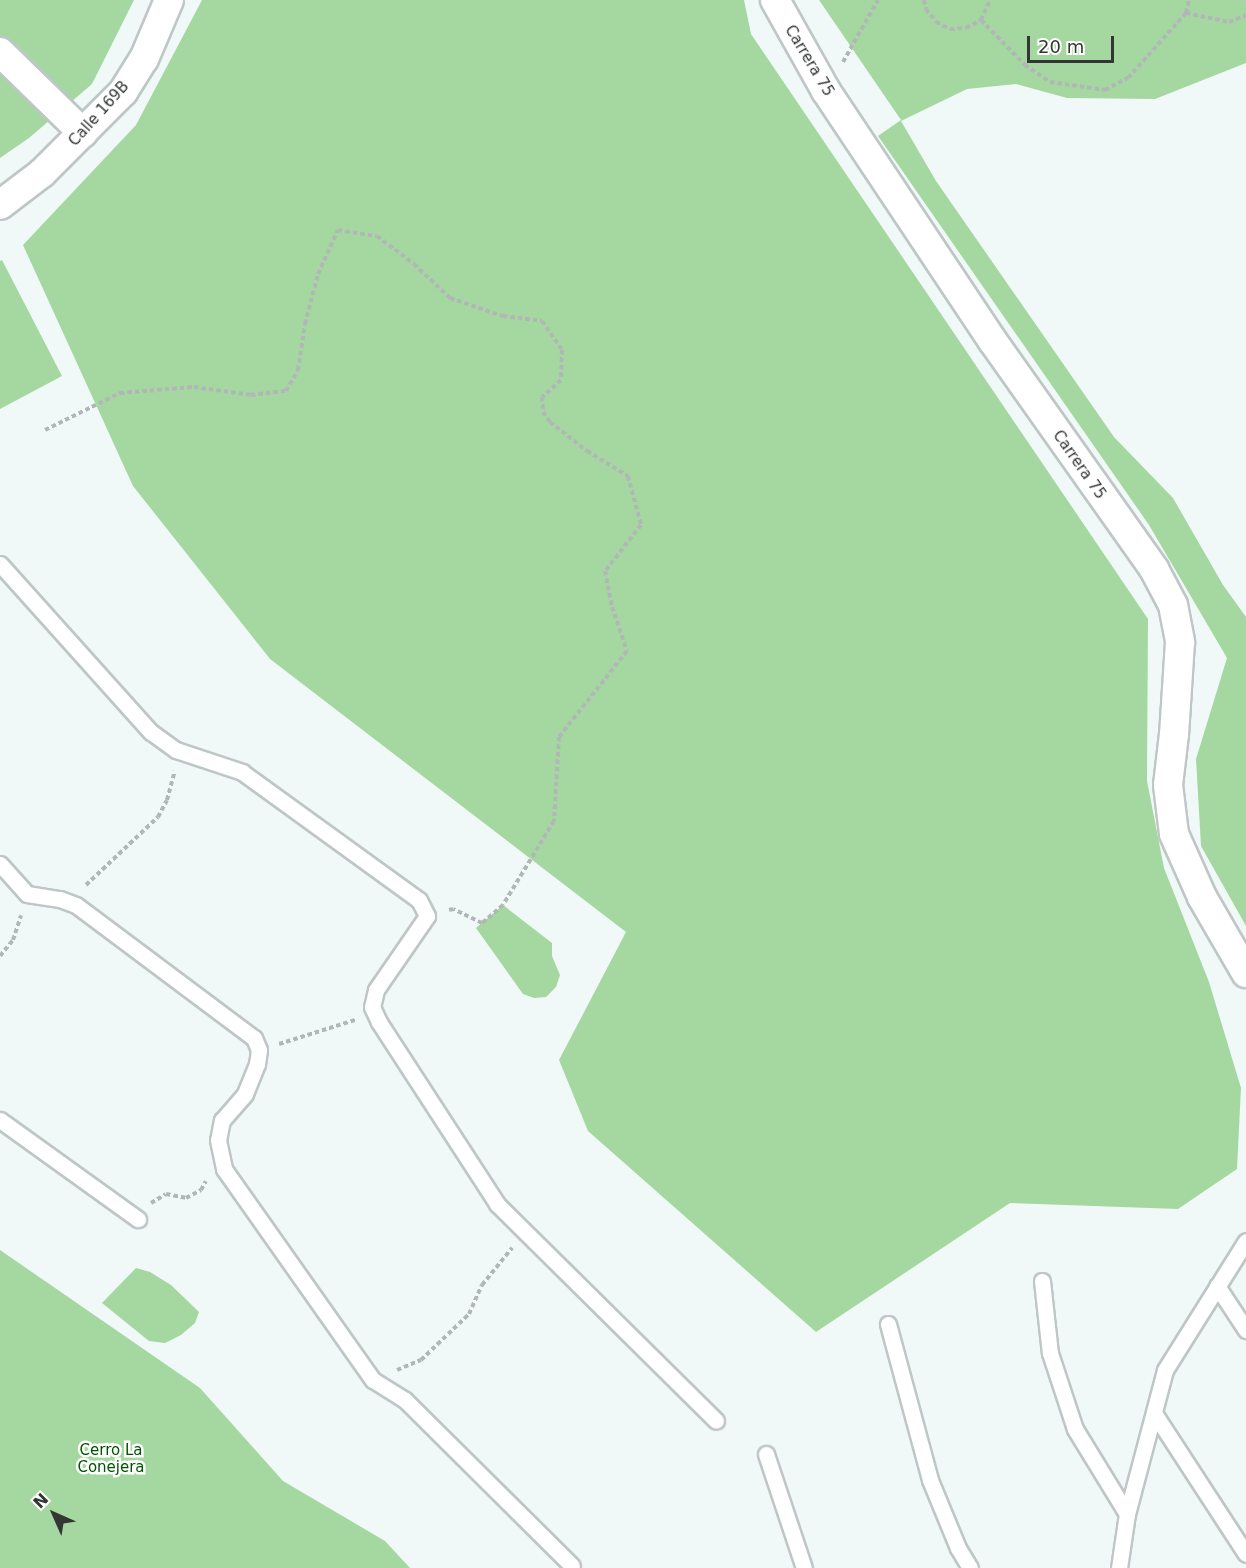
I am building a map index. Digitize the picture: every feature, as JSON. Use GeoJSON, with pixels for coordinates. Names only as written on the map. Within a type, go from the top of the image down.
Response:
{"type":"FeatureCollection","features":[{"type":"Feature","properties":{"kind":"street","name":"Calle 169B"},"geometry":{"type":"LineString","coordinates":[[0,205],[42,173],[123,92],[144,59],[169,0]]}},
{"type":"Feature","properties":{"kind":"street","name":"Carrera 75"},"geometry":{"type":"LineString","coordinates":[[775,0],[826,91],[992,340],[1154,569],[1173,605],[1180,642],[1168,785],[1174,834],[1202,897],[1246,973]]}},
{"type":"Feature","properties":{"kind":"street"},"geometry":{"type":"LineString","coordinates":[[0,52],[83,133]]}},
{"type":"Feature","properties":{"kind":"lane"},"geometry":{"type":"LineString","coordinates":[[0,564],[151,732],[176,750],[242,772],[419,900],[427,916],[376,990],[372,1007],[379,1023],[485,1186],[524,1233],[716,1421]]}},
{"type":"Feature","properties":{"kind":"lane"},"geometry":{"type":"LineString","coordinates":[[0,864],[27,894],[60,899],[76,905],[245,1029],[254,1038],[259,1050],[257,1064],[245,1094],[222,1120],[218,1140],[224,1169],[373,1380],[405,1400],[572,1566]]}},
{"type":"Feature","properties":{"kind":"lane"},"geometry":{"type":"LineString","coordinates":[[0,1120],[138,1219]]}},
{"type":"Feature","properties":{"kind":"lane"},"geometry":{"type":"LineString","coordinates":[[1119,1568],[1127,1514],[1165,1370],[1246,1241]]}},
{"type":"Feature","properties":{"kind":"lane"},"geometry":{"type":"LineString","coordinates":[[1042,1281],[1050,1353],[1075,1429],[1127,1514]]}},
{"type":"Feature","properties":{"kind":"lane"},"geometry":{"type":"LineString","coordinates":[[1217,1286],[1246,1330]]}},
{"type":"Feature","properties":{"kind":"lane"},"geometry":{"type":"LineString","coordinates":[[888,1324],[930,1480],[958,1548],[970,1568]]}},
{"type":"Feature","properties":{"kind":"lane"},"geometry":{"type":"LineString","coordinates":[[1154,1413],[1246,1554]]}},
{"type":"Feature","properties":{"kind":"lane"},"geometry":{"type":"LineString","coordinates":[[766,1454],[804,1568]]}},
{"type":"Feature","properties":{"kind":"path"},"geometry":{"type":"LineString","coordinates":[[826,91],[878,0]]}},
{"type":"Feature","properties":{"kind":"path"},"geometry":{"type":"LineString","coordinates":[[924,0],[926,9],[936,22],[950,29],[966,28],[981,20],[990,0]]}},
{"type":"Feature","properties":{"kind":"path"},"geometry":{"type":"LineString","coordinates":[[981,20],[1025,65],[1050,82],[1106,90],[1128,78],[1186,13],[1189,0]]}},
{"type":"Feature","properties":{"kind":"path"},"geometry":{"type":"LineString","coordinates":[[1186,13],[1228,22],[1246,15]]}},
{"type":"Feature","properties":{"kind":"path"},"geometry":{"type":"LineString","coordinates":[[45,430],[120,393],[194,387],[251,395],[286,391],[298,370],[305,324],[318,274],[338,230],[377,236],[414,264],[450,298],[503,316],[542,321],[562,350],[561,380],[542,398],[543,412],[550,422],[587,451],[628,476],[641,525],[605,571],[612,607],[627,651],[559,737],[554,821],[503,905],[482,923],[453,909],[427,916]]}},
{"type":"Feature","properties":{"kind":"path"},"geometry":{"type":"LineString","coordinates":[[76,905],[87,883],[158,817],[167,800],[175,775],[176,750]]}},
{"type":"Feature","properties":{"kind":"path"},"geometry":{"type":"LineString","coordinates":[[0,956],[13,940],[27,894]]}},
{"type":"Feature","properties":{"kind":"path"},"geometry":{"type":"LineString","coordinates":[[259,1050],[352,1020],[379,1023]]}},
{"type":"Feature","properties":{"kind":"path"},"geometry":{"type":"LineString","coordinates":[[138,1219],[150,1204],[166,1194],[186,1198],[201,1190],[207,1179],[224,1169]]}},
{"type":"Feature","properties":{"kind":"path"},"geometry":{"type":"LineString","coordinates":[[373,1380],[421,1360],[470,1314],[482,1285],[524,1233]]}},
{"type":"Feature","properties":{"kind":"green space"},"geometry":{"type":"Polygon","coordinates":[[[0,0],[134,0],[92,84],[29,138],[0,158],[0,0]]]}},
{"type":"Feature","properties":{"kind":"green space"},"geometry":{"type":"Polygon","coordinates":[[[202,0],[744,0],[751,34],[1148,619],[1147,781],[1164,868],[1209,982],[1241,1088],[1237,1169],[1178,1209],[1010,1203],[816,1332],[588,1131],[559,1060],[626,932],[270,659],[133,486],[23,245],[136,125],[202,0]]]}},
{"type":"Feature","properties":{"kind":"green space"},"geometry":{"type":"Polygon","coordinates":[[[819,0],[1246,0],[1246,63],[1155,99],[1067,98],[1016,84],[967,89],[901,121],[936,181],[1114,437],[1173,498],[1223,585],[1246,617],[1246,926],[1201,846],[1196,759],[1227,658],[1149,525],[878,136],[901,120],[819,0]]]}},
{"type":"Feature","properties":{"kind":"green space"},"geometry":{"type":"Polygon","coordinates":[[[2,260],[62,376],[0,409],[0,261],[2,260]]]}},
{"type":"Feature","properties":{"kind":"green space"},"geometry":{"type":"Polygon","coordinates":[[[503,905],[552,943],[552,956],[560,975],[556,987],[546,997],[534,998],[523,994],[476,928],[503,905]]]}},
{"type":"Feature","properties":{"kind":"green space","name":"Cerro La Conejera"},"geometry":{"type":"Polygon","coordinates":[[[0,1250],[200,1388],[283,1481],[385,1541],[410,1568],[0,1568],[0,1250]]]}},
{"type":"Feature","properties":{"kind":"green space"},"geometry":{"type":"Polygon","coordinates":[[[136,1268],[150,1272],[171,1285],[199,1312],[195,1323],[181,1335],[165,1343],[149,1341],[102,1303],[136,1268]]]}}]}
